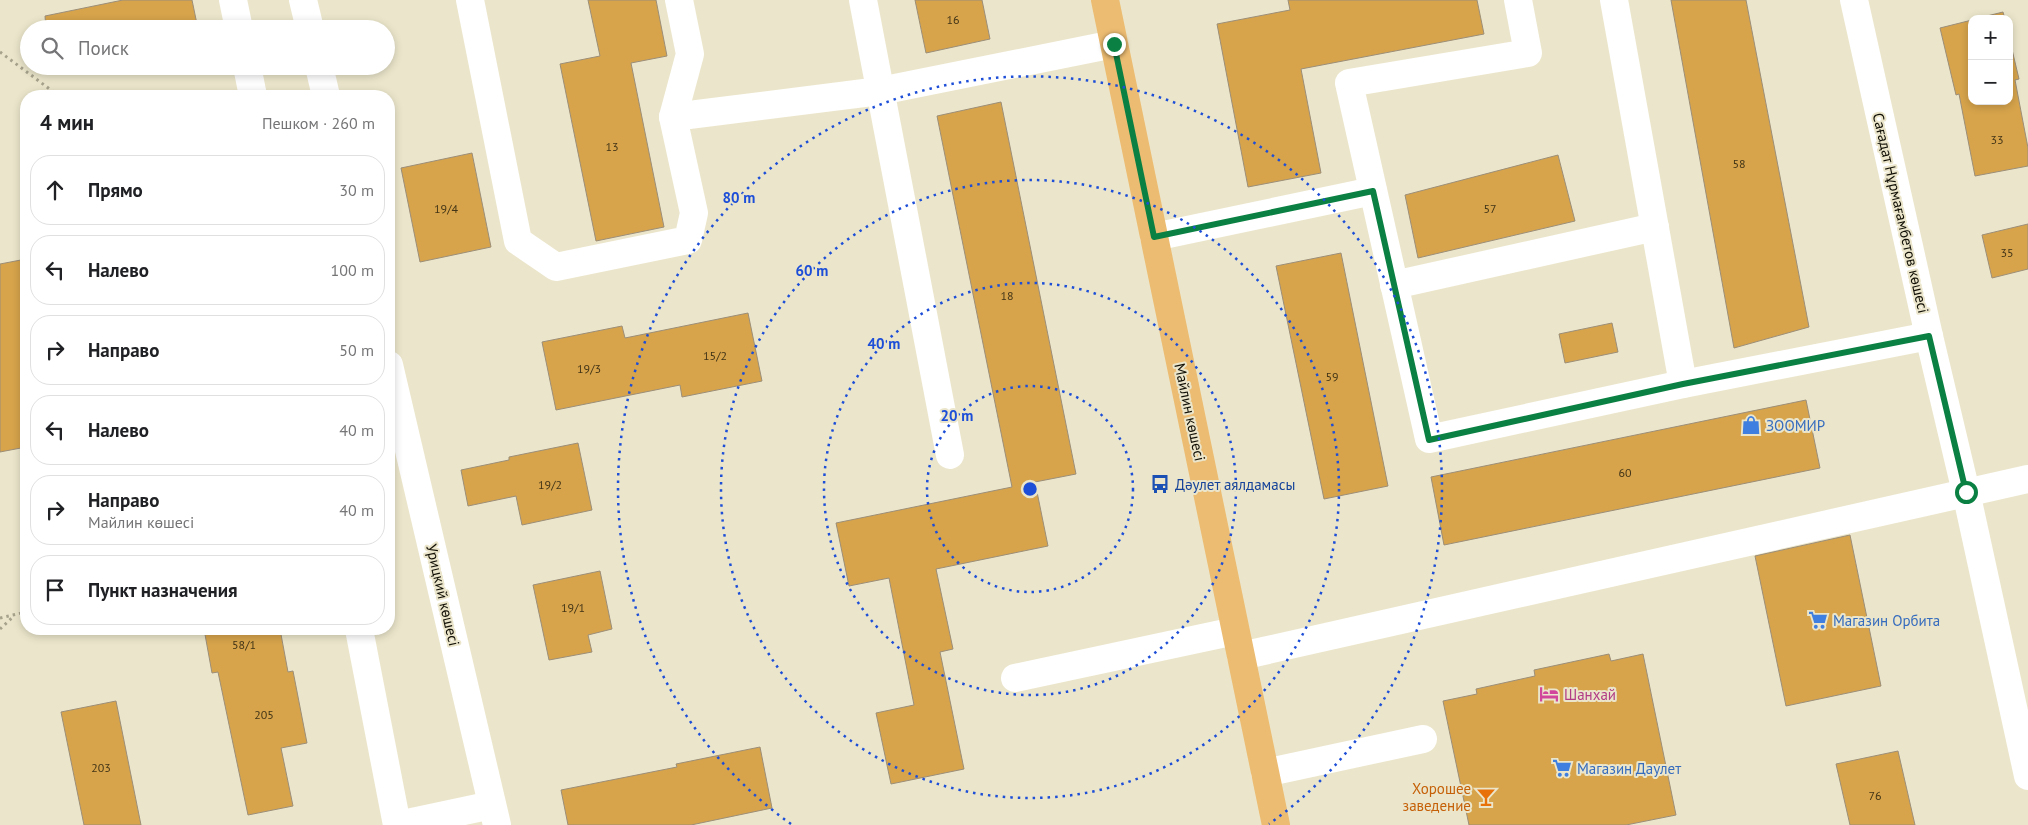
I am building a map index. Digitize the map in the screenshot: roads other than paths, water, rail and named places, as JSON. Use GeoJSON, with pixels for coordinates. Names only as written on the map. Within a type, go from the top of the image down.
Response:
{"type":"FeatureCollection","features":[{"type":"Feature","properties":{"kind":"main road","name":"Майлин көшесі"},"geometry":{"type":"LineString","coordinates":[[1104,0],[1276,825]]}},
{"type":"Feature","properties":{"kind":"street"},"geometry":{"type":"LineString","coordinates":[[233,0],[237,20]]}},
{"type":"Feature","properties":{"kind":"street"},"geometry":{"type":"LineString","coordinates":[[303,0],[308,20]]}},
{"type":"Feature","properties":{"kind":"street"},"geometry":{"type":"LineString","coordinates":[[470,0],[518,242],[556,268],[688,240],[694,214],[673,117],[690,54],[679,0]]}},
{"type":"Feature","properties":{"kind":"street"},"geometry":{"type":"LineString","coordinates":[[863,0],[950,455]]}},
{"type":"Feature","properties":{"kind":"street"},"geometry":{"type":"LineString","coordinates":[[1518,0],[1528,53],[1349,83],[1429,440],[1683,384],[1929,336]]}},
{"type":"Feature","properties":{"kind":"street"},"geometry":{"type":"LineString","coordinates":[[1614,0],[1683,384]]}},
{"type":"Feature","properties":{"kind":"street","name":"Сағадат Нұрмағамбетов көшесі"},"geometry":{"type":"LineString","coordinates":[[1854,0],[1966,492],[2020,694],[2028,776]]}},
{"type":"Feature","properties":{"kind":"street"},"geometry":{"type":"LineString","coordinates":[[673,117],[880,91],[1114,44]]}},
{"type":"Feature","properties":{"kind":"street"},"geometry":{"type":"LineString","coordinates":[[249,75],[252,90]]}},
{"type":"Feature","properties":{"kind":"street"},"geometry":{"type":"LineString","coordinates":[[321,75],[325,90]]}},
{"type":"Feature","properties":{"kind":"street"},"geometry":{"type":"LineString","coordinates":[[1154,237],[1373,191]]}},
{"type":"Feature","properties":{"kind":"street"},"geometry":{"type":"LineString","coordinates":[[1394,285],[1655,227]]}},
{"type":"Feature","properties":{"kind":"street","name":"Урицкий көшесі"},"geometry":{"type":"LineString","coordinates":[[395,391],[494,815]]}},
{"type":"Feature","properties":{"kind":"street"},"geometry":{"type":"LineString","coordinates":[[1015,678],[1238,643],[2028,478]]}},
{"type":"Feature","properties":{"kind":"street"},"geometry":{"type":"LineString","coordinates":[[360,635],[397,825],[494,815]]}},
{"type":"Feature","properties":{"kind":"street"},"geometry":{"type":"LineString","coordinates":[[1265,773],[1423,739]]}},
{"type":"Feature","properties":{"kind":"place","name":"ЗООМИР"},"geometry":{"type":"Point","coordinates":[1751,425]}},
{"type":"Feature","properties":{"kind":"place","name":"Дәулет аялдамасы"},"geometry":{"type":"Point","coordinates":[1160,484]}},
{"type":"Feature","properties":{"kind":"place","name":"Магазин Орбита"},"geometry":{"type":"Point","coordinates":[1818,620]}},
{"type":"Feature","properties":{"kind":"place","name":"Шанхай"},"geometry":{"type":"Point","coordinates":[1549,694]}},
{"type":"Feature","properties":{"kind":"place","name":"Магазин Даулет"},"geometry":{"type":"Point","coordinates":[1562,768]}},
{"type":"Feature","properties":{"kind":"place","name":"Хорошее заведение"},"geometry":{"type":"Point","coordinates":[1486,797]}}]}
